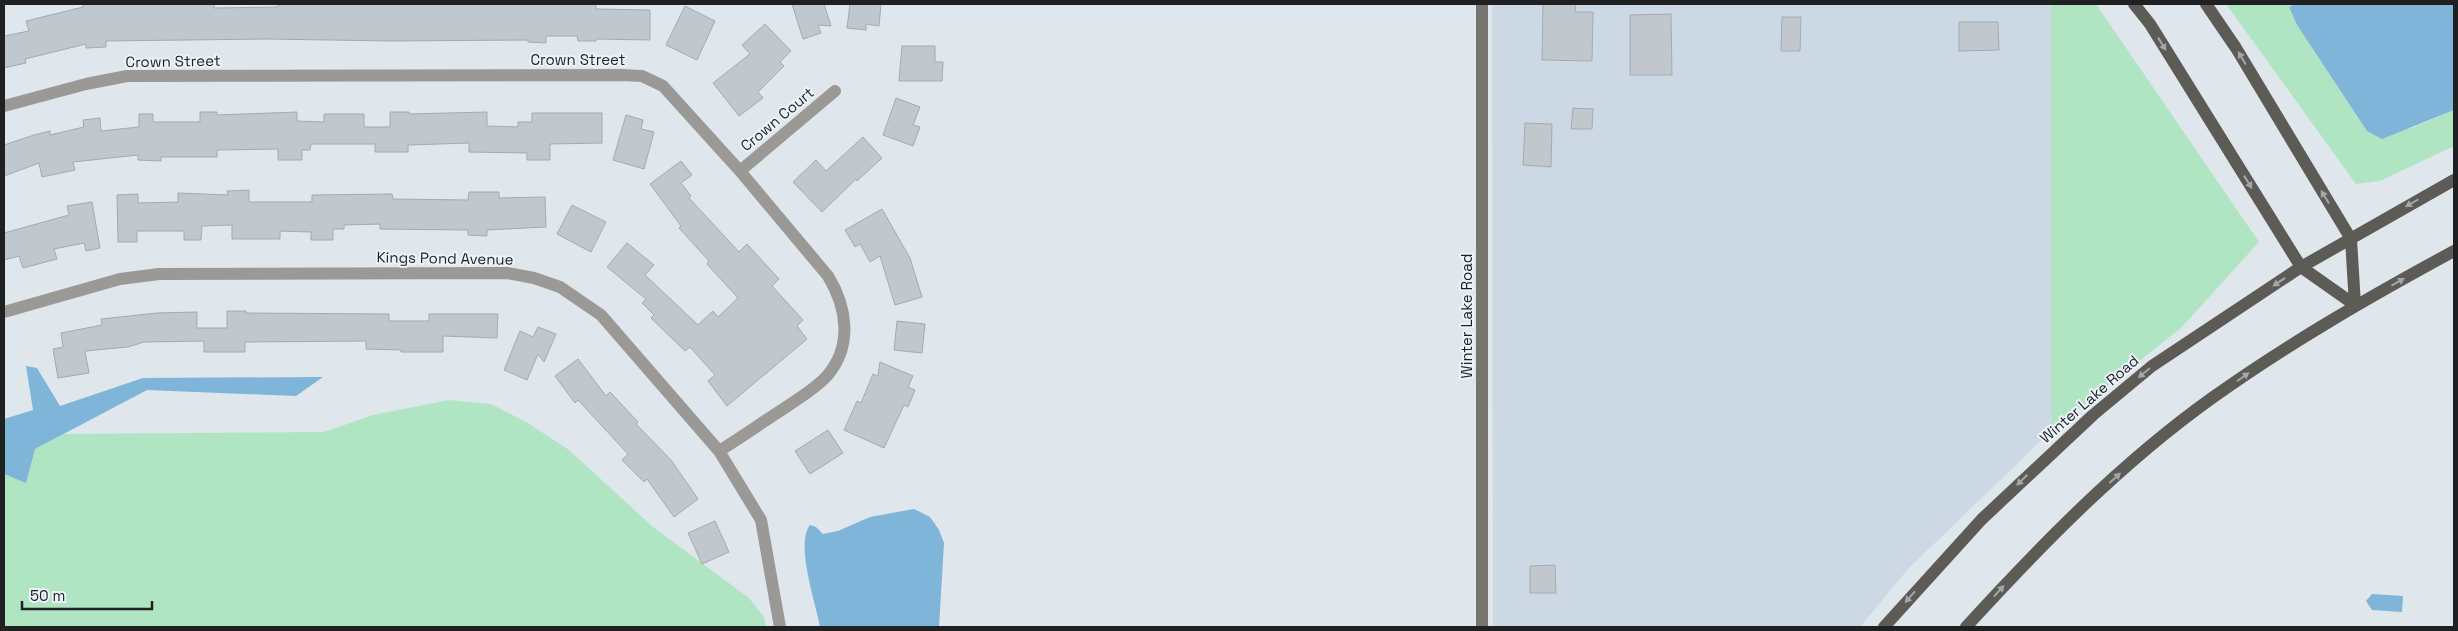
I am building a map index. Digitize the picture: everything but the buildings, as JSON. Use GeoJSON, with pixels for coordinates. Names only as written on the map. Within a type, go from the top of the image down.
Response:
{"type":"FeatureCollection","features":[{"type":"Feature","properties":{"kind":"main road"},"geometry":{"type":"LineString","coordinates":[[2134,4],[2150,24],[2301,267],[2355,305]]}},
{"type":"Feature","properties":{"kind":"main road"},"geometry":{"type":"LineString","coordinates":[[2206,4],[2236,48],[2351,239],[2355,305]]}},
{"type":"Feature","properties":{"kind":"main road","name":"Winter Lake Road"},"geometry":{"type":"LineString","coordinates":[[1884,627],[1982,519],[2094,415],[2152,366],[2301,267],[2454,180]]}},
{"type":"Feature","properties":{"kind":"main road"},"geometry":{"type":"LineString","coordinates":[[1966,627],[2044,545],[2165,435],[2211,399],[2355,305],[2454,251]]}},
{"type":"Feature","properties":{"kind":"street","name":"Winter Lake Road"},"geometry":{"type":"LineString","coordinates":[[1482,4],[1482,627]]}},
{"type":"Feature","properties":{"kind":"street","name":"Crown Street"},"geometry":{"type":"LineString","coordinates":[[4,106],[86,84],[127,76],[642,76],[663,86],[740,171],[828,276],[838,292],[842,305],[845,332],[837,359],[827,376],[801,397],[720,451]]}},
{"type":"Feature","properties":{"kind":"street","name":"Crown Court"},"geometry":{"type":"LineString","coordinates":[[740,171],[834,91]]}},
{"type":"Feature","properties":{"kind":"street","name":"Kings Pond Avenue"},"geometry":{"type":"LineString","coordinates":[[4,312],[120,279],[159,274],[507,273],[534,278],[560,287],[601,315],[720,451],[761,520],[780,627]]}},
{"type":"Feature","properties":{"kind":"shaded area"},"geometry":{"type":"Polygon","coordinates":[[[1492,4],[2051,4],[2051,431],[1908,569],[1860,627],[1493,627],[1492,4]]]}},
{"type":"Feature","properties":{"kind":"green space"},"geometry":{"type":"Polygon","coordinates":[[[2051,4],[2096,4],[2259,242],[2181,328],[2051,431],[2051,4]]]}},
{"type":"Feature","properties":{"kind":"green space"},"geometry":{"type":"Polygon","coordinates":[[[2226,4],[2295,4],[2289,7],[2297,25],[2367,131],[2412,128],[2454,110],[2454,146],[2380,181],[2356,184],[2226,4]]]}},
{"type":"Feature","properties":{"kind":"green space"},"geometry":{"type":"Polygon","coordinates":[[[449,400],[491,404],[528,423],[569,450],[653,527],[749,598],[764,617],[766,627],[4,627],[4,474],[26,482],[35,449],[64,434],[324,432],[373,415],[449,400]]]}},
{"type":"Feature","properties":{"kind":"water"},"geometry":{"type":"Polygon","coordinates":[[[2295,4],[2454,4],[2454,110],[2382,139],[2367,131],[2297,25],[2289,7],[2295,4]]]}},
{"type":"Feature","properties":{"kind":"water"},"geometry":{"type":"Polygon","coordinates":[[[26,366],[37,368],[60,406],[143,378],[323,377],[296,396],[147,390],[35,449],[26,483],[4,474],[4,419],[33,410],[26,366]]]}},
{"type":"Feature","properties":{"kind":"water"},"geometry":{"type":"Polygon","coordinates":[[[914,509],[930,517],[939,530],[944,543],[939,627],[820,627],[806,560],[806,534],[810,525],[816,527],[823,534],[838,531],[870,517],[914,509]]]}},
{"type":"Feature","properties":{"kind":"water"},"geometry":{"type":"Polygon","coordinates":[[[2372,594],[2403,596],[2402,612],[2372,610],[2366,601],[2372,594]]]}}]}
